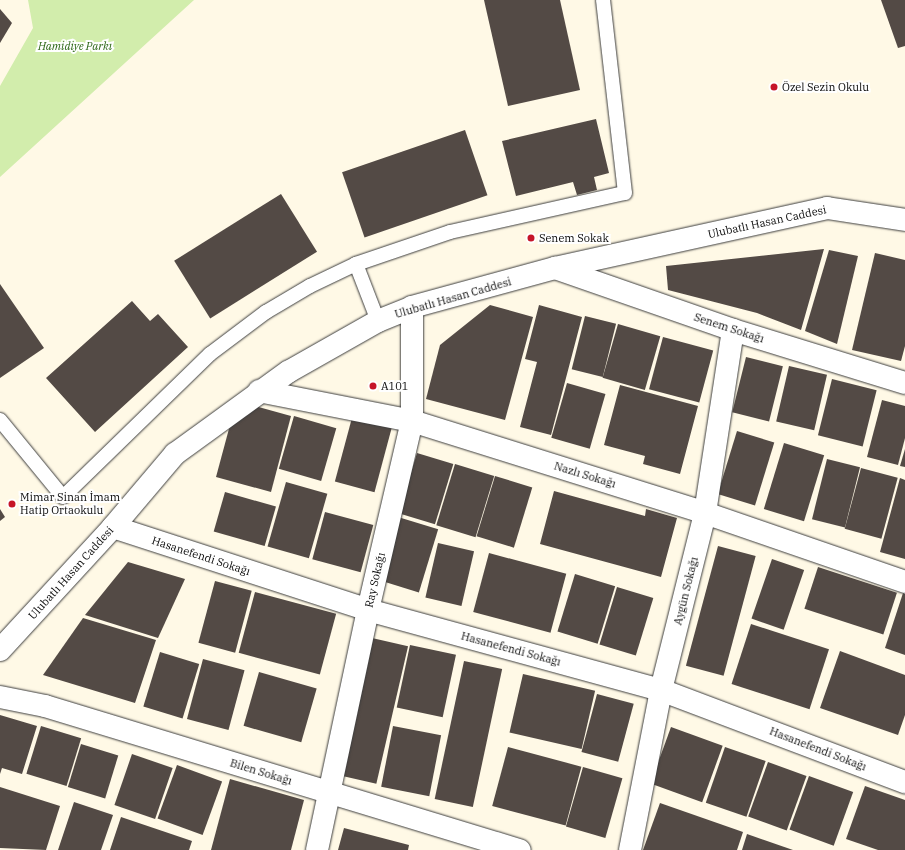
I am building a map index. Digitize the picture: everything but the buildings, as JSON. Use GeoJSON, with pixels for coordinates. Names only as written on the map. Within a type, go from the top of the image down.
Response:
{"type":"FeatureCollection","features":[{"type":"Feature","properties":{"kind":"street","name":"Ulubatlı Hasan Caddesi"},"geometry":{"type":"LineString","coordinates":[[0,650],[113,527],[175,454],[259,391],[288,372],[378,321],[412,307],[555,268],[827,208],[905,220]]}},
{"type":"Feature","properties":{"kind":"street","name":"Senem Sokağı"},"geometry":{"type":"LineString","coordinates":[[555,268],[733,330],[905,383]]}},
{"type":"Feature","properties":{"kind":"street","name":"Ray Sokağı"},"geometry":{"type":"LineString","coordinates":[[317,850],[368,610],[412,421],[412,307]]}},
{"type":"Feature","properties":{"kind":"street","name":"Aygün Sokağı"},"geometry":{"type":"LineString","coordinates":[[630,850],[661,690],[705,513],[733,330]]}},
{"type":"Feature","properties":{"kind":"street","name":"Nazlı Sokağı"},"geometry":{"type":"LineString","coordinates":[[259,391],[412,421],[705,513],[905,582]]}},
{"type":"Feature","properties":{"kind":"street","name":"Hasanefendi Sokağı"},"geometry":{"type":"LineString","coordinates":[[113,527],[368,610],[661,690],[905,782]]}},
{"type":"Feature","properties":{"kind":"street","name":"Bilen Sokağı"},"geometry":{"type":"LineString","coordinates":[[0,697],[45,706],[520,850]]}},
{"type":"Feature","properties":{"kind":"lane"},"geometry":{"type":"LineString","coordinates":[[0,420],[62,497],[210,354],[266,312],[310,286],[356,264],[450,232],[625,193],[603,0]]}},
{"type":"Feature","properties":{"kind":"lane"},"geometry":{"type":"LineString","coordinates":[[356,264],[378,321]]}},
{"type":"Feature","properties":{"kind":"green space","name":"Hamidiye Parkı"},"geometry":{"type":"Polygon","coordinates":[[[28,0],[194,0],[0,177],[0,86],[33,28],[28,0]]]}},
{"type":"Feature","properties":{"kind":"place","name":"Özel Sezin Okulu"},"geometry":{"type":"Point","coordinates":[774,87]}},
{"type":"Feature","properties":{"kind":"place","name":"Senem Sokak"},"geometry":{"type":"Point","coordinates":[531,238]}},
{"type":"Feature","properties":{"kind":"place","name":"A101"},"geometry":{"type":"Point","coordinates":[373,386]}},
{"type":"Feature","properties":{"kind":"place","name":"Mimar Sinan İmam Hatip Ortaokulu"},"geometry":{"type":"Point","coordinates":[12,504]}}]}
